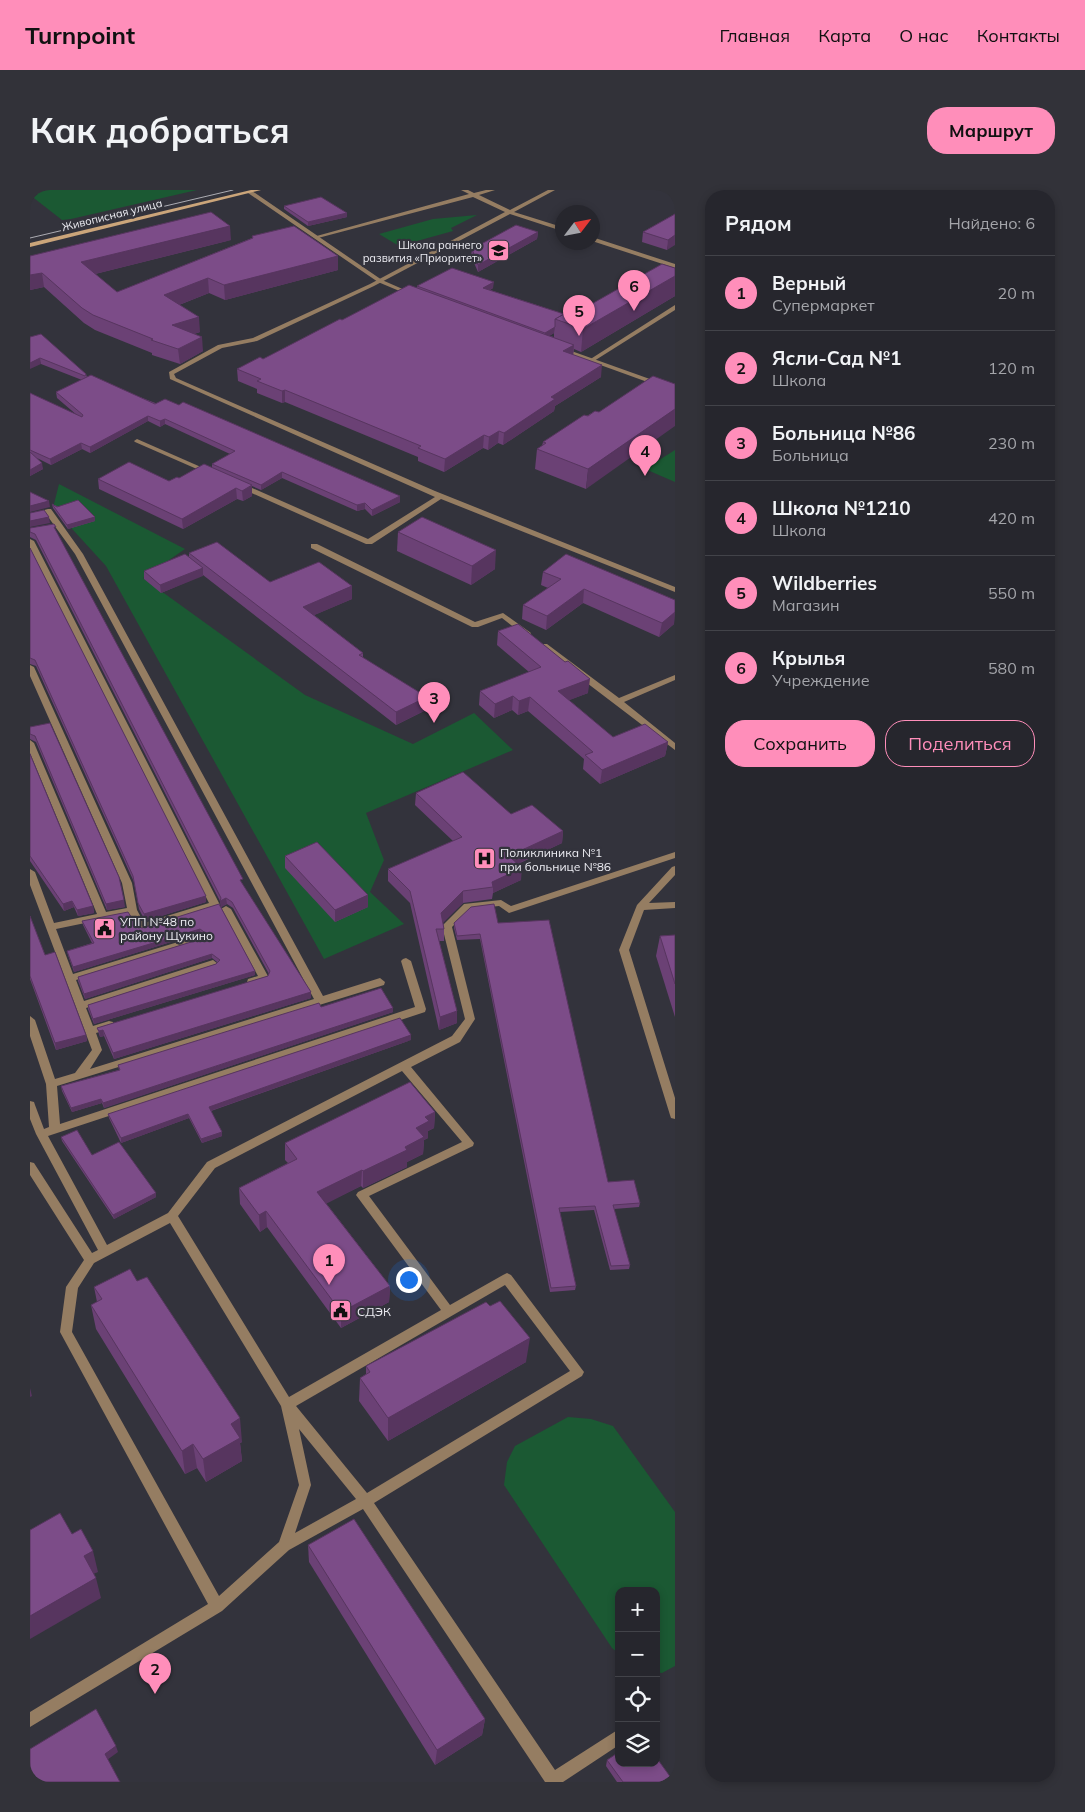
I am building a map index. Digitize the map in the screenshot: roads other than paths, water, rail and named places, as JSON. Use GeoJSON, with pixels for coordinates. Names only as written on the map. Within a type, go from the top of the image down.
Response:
{"type":"FeatureCollection","features":[{"type":"Feature","properties":{"kind":"street","name":"Живописная улица"},"geometry":{"type":"LineString","coordinates":[[30,245],[258,190]]}},
{"type":"Feature","properties":{"kind":"street"},"geometry":{"type":"LineString","coordinates":[[464,190],[511,213],[555,227]]}},
{"type":"Feature","properties":{"kind":"street"},"geometry":{"type":"LineString","coordinates":[[316,237],[492,190]]}},
{"type":"Feature","properties":{"kind":"street"},"geometry":{"type":"LineString","coordinates":[[552,190],[380,281],[255,340],[220,346],[171,373],[173,378],[441,496],[675,590]]}},
{"type":"Feature","properties":{"kind":"street"},"geometry":{"type":"LineString","coordinates":[[250,192],[380,281],[419,297]]}},
{"type":"Feature","properties":{"kind":"street"},"geometry":{"type":"LineString","coordinates":[[600,242],[675,266]]}},
{"type":"Feature","properties":{"kind":"street"},"geometry":{"type":"LineString","coordinates":[[592,360],[675,307]]}},
{"type":"Feature","properties":{"kind":"street"},"geometry":{"type":"LineString","coordinates":[[552,346],[675,390]]}},
{"type":"Feature","properties":{"kind":"street"},"geometry":{"type":"LineString","coordinates":[[137,441],[218,476]]}},
{"type":"Feature","properties":{"kind":"street"},"geometry":{"type":"LineString","coordinates":[[235,484],[369,542],[441,496]]}},
{"type":"Feature","properties":{"kind":"street"},"geometry":{"type":"LineString","coordinates":[[30,516],[48,511],[53,526],[79,554],[320,1000]]}},
{"type":"Feature","properties":{"kind":"street"},"geometry":{"type":"LineString","coordinates":[[30,541],[215,905],[142,927],[132,910],[128,883],[30,667]]}},
{"type":"Feature","properties":{"kind":"street"},"geometry":{"type":"LineString","coordinates":[[314,546],[475,625],[503,615],[618,701],[675,747]]}},
{"type":"Feature","properties":{"kind":"street"},"geometry":{"type":"LineString","coordinates":[[618,701],[675,677]]}},
{"type":"Feature","properties":{"kind":"street"},"geometry":{"type":"LineString","coordinates":[[30,743],[103,916]]}},
{"type":"Feature","properties":{"kind":"street"},"geometry":{"type":"LineString","coordinates":[[217,1606],[66,1332],[72,1287],[90,1260],[172,1216],[211,1165],[456,1039],[470,1019],[448,926],[468,906],[501,903],[509,910],[675,855]]}},
{"type":"Feature","properties":{"kind":"street"},"geometry":{"type":"LineString","coordinates":[[675,869],[640,907],[624,950],[675,1114]]}},
{"type":"Feature","properties":{"kind":"street"},"geometry":{"type":"LineString","coordinates":[[30,872],[97,1050],[79,1076]]}},
{"type":"Feature","properties":{"kind":"street"},"geometry":{"type":"LineString","coordinates":[[640,907],[675,905]]}},
{"type":"Feature","properties":{"kind":"street"},"geometry":{"type":"LineString","coordinates":[[226,909],[264,978],[246,983]]}},
{"type":"Feature","properties":{"kind":"street"},"geometry":{"type":"LineString","coordinates":[[52,927],[132,910]]}},
{"type":"Feature","properties":{"kind":"street"},"geometry":{"type":"LineString","coordinates":[[71,978],[201,938]]}},
{"type":"Feature","properties":{"kind":"street"},"geometry":{"type":"LineString","coordinates":[[41,1134],[421,1008],[406,961]]}},
{"type":"Feature","properties":{"kind":"street"},"geometry":{"type":"LineString","coordinates":[[81,1006],[213,964]]}},
{"type":"Feature","properties":{"kind":"street"},"geometry":{"type":"LineString","coordinates":[[52,1084],[380,982]]}},
{"type":"Feature","properties":{"kind":"street"},"geometry":{"type":"LineString","coordinates":[[30,1020],[52,1084],[56,1129]]}},
{"type":"Feature","properties":{"kind":"street"},"geometry":{"type":"LineString","coordinates":[[90,1031],[118,1022]]}},
{"type":"Feature","properties":{"kind":"street"},"geometry":{"type":"LineString","coordinates":[[404,1066],[469,1143],[362,1195],[449,1312]]}},
{"type":"Feature","properties":{"kind":"street"},"geometry":{"type":"LineString","coordinates":[[30,1105],[41,1134],[105,1252]]}},
{"type":"Feature","properties":{"kind":"street"},"geometry":{"type":"LineString","coordinates":[[30,1166],[90,1260]]}},
{"type":"Feature","properties":{"kind":"street"},"geometry":{"type":"LineString","coordinates":[[172,1216],[287,1405],[365,1501],[554,1781],[615,1739]]}},
{"type":"Feature","properties":{"kind":"street"},"geometry":{"type":"LineString","coordinates":[[30,1720],[217,1606],[284,1546],[365,1501],[578,1372],[508,1278],[287,1405]]}},
{"type":"Feature","properties":{"kind":"street"},"geometry":{"type":"LineString","coordinates":[[284,1546],[305,1485],[287,1405]]}},
{"type":"Feature","properties":{"kind":"tram line"},"geometry":{"type":"LineString","coordinates":[[30,238],[233,190]]}},
{"type":"Feature","properties":{"kind":"place","name":"Школа раннего развития «Приоритет»"},"geometry":{"type":"Point","coordinates":[498,251]}},
{"type":"Feature","properties":{"kind":"place","name":"Крылья"},"geometry":{"type":"Point","coordinates":[634,311]}},
{"type":"Feature","properties":{"kind":"place","name":"Wildberries"},"geometry":{"type":"Point","coordinates":[579,336]}},
{"type":"Feature","properties":{"kind":"place","name":"Школа №1210"},"geometry":{"type":"Point","coordinates":[645,476]}},
{"type":"Feature","properties":{"kind":"place","name":"Больница №86"},"geometry":{"type":"Point","coordinates":[434,723]}},
{"type":"Feature","properties":{"kind":"place","name":"Поликлиника №1 при больнице №86"},"geometry":{"type":"Point","coordinates":[484,859]}},
{"type":"Feature","properties":{"kind":"place","name":"УПП №48 по району Щукино"},"geometry":{"type":"Point","coordinates":[104,928]}},
{"type":"Feature","properties":{"kind":"place","name":"Верный"},"geometry":{"type":"Point","coordinates":[329,1285]}},
{"type":"Feature","properties":{"kind":"place","name":"СДЭК"},"geometry":{"type":"Point","coordinates":[341,1311]}},
{"type":"Feature","properties":{"kind":"place","name":"Ясли-Сад №1"},"geometry":{"type":"Point","coordinates":[155,1694]}}]}
